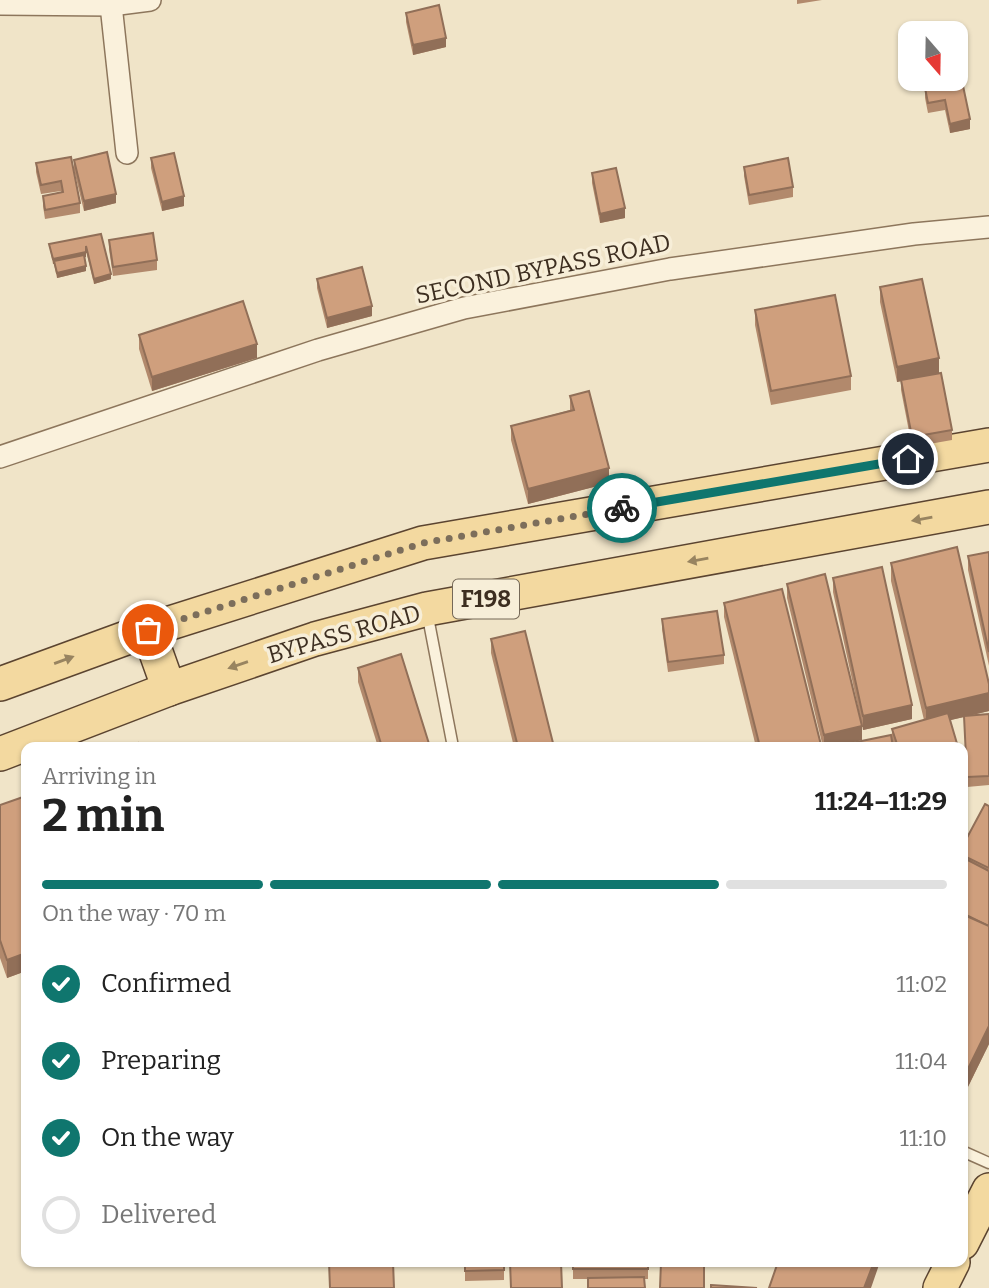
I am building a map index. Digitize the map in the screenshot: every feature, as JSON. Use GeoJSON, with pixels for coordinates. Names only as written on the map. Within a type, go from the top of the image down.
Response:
{"type":"FeatureCollection","features":[{"type":"Feature","properties":{"kind":"main road"},"geometry":{"type":"LineString","coordinates":[[0,684],[148,630],[423,543],[989,445]]}},
{"type":"Feature","properties":{"kind":"main road","name":"BYPASS ROAD"},"geometry":{"type":"LineString","coordinates":[[31,742],[169,689],[315,639],[427,610],[989,507]]}},
{"type":"Feature","properties":{"kind":"main road"},"geometry":{"type":"LineString","coordinates":[[148,630],[169,689]]}},
{"type":"Feature","properties":{"kind":"main road","name":"BYPASS ROAD"},"geometry":{"type":"LineString","coordinates":[[0,754],[21,746]]}},
{"type":"Feature","properties":{"kind":"main road"},"geometry":{"type":"LineString","coordinates":[[968,1231],[989,1190]]}},
{"type":"Feature","properties":{"kind":"main road"},"geometry":{"type":"LineString","coordinates":[[940,1288],[950,1267]]}},
{"type":"Feature","properties":{"kind":"street"},"geometry":{"type":"LineString","coordinates":[[0,4],[111,5],[150,0]]}},
{"type":"Feature","properties":{"kind":"street"},"geometry":{"type":"LineString","coordinates":[[111,5],[127,153]]}},
{"type":"Feature","properties":{"kind":"street","name":"SECOND BYPASS ROAD"},"geometry":{"type":"LineString","coordinates":[[0,457],[318,350],[464,308],[670,269],[914,234],[989,227]]}},
{"type":"Feature","properties":{"kind":"lane"},"geometry":{"type":"LineString","coordinates":[[427,610],[452,742]]}},
{"type":"Feature","properties":{"kind":"lane"},"geometry":{"type":"LineString","coordinates":[[968,1154],[989,1163]]}},
{"type":"Feature","properties":{"kind":"building"},"geometry":{"type":"Polygon","coordinates":[[[439,5],[446,38],[413,45],[406,13],[439,5]]]}},
{"type":"Feature","properties":{"kind":"building"},"geometry":{"type":"Polygon","coordinates":[[[926,91],[964,91],[970,119],[950,124],[945,100],[928,103],[926,91]]]}},
{"type":"Feature","properties":{"kind":"building"},"geometry":{"type":"Polygon","coordinates":[[[107,152],[116,194],[84,201],[74,160],[107,152]]]}},
{"type":"Feature","properties":{"kind":"building"},"geometry":{"type":"Polygon","coordinates":[[[174,153],[184,196],[162,202],[151,158],[174,153]]]}},
{"type":"Feature","properties":{"kind":"building"},"geometry":{"type":"Polygon","coordinates":[[[71,157],[80,203],[45,210],[43,196],[63,192],[61,181],[41,185],[36,163],[71,157]]]}},
{"type":"Feature","properties":{"kind":"building"},"geometry":{"type":"Polygon","coordinates":[[[788,158],[793,187],[749,195],[744,167],[788,158]]]}},
{"type":"Feature","properties":{"kind":"building"},"geometry":{"type":"Polygon","coordinates":[[[616,168],[625,208],[600,214],[592,173],[616,168]]]}},
{"type":"Feature","properties":{"kind":"building"},"geometry":{"type":"Polygon","coordinates":[[[153,233],[157,260],[113,267],[109,240],[153,233]]]}},
{"type":"Feature","properties":{"kind":"building"},"geometry":{"type":"Polygon","coordinates":[[[101,234],[111,274],[94,279],[86,246],[86,252],[53,259],[49,244],[101,234]]]}},
{"type":"Feature","properties":{"kind":"building"},"geometry":{"type":"Polygon","coordinates":[[[84,255],[86,266],[57,273],[54,261],[84,255]]]}},
{"type":"Feature","properties":{"kind":"building"},"geometry":{"type":"Polygon","coordinates":[[[362,267],[372,306],[327,318],[317,279],[362,267]]]}},
{"type":"Feature","properties":{"kind":"building"},"geometry":{"type":"Polygon","coordinates":[[[922,279],[939,358],[897,367],[880,287],[922,279]]]}},
{"type":"Feature","properties":{"kind":"building"},"geometry":{"type":"Polygon","coordinates":[[[835,295],[851,376],[771,391],[755,310],[835,295]]]}},
{"type":"Feature","properties":{"kind":"building"},"geometry":{"type":"Polygon","coordinates":[[[243,301],[257,344],[152,377],[139,335],[243,301]]]}},
{"type":"Feature","properties":{"kind":"building"},"geometry":{"type":"Polygon","coordinates":[[[941,373],[952,430],[912,437],[901,380],[941,373]]]}},
{"type":"Feature","properties":{"kind":"building"},"geometry":{"type":"Polygon","coordinates":[[[589,391],[609,468],[528,489],[511,426],[574,410],[570,396],[589,391]]]}},
{"type":"Feature","properties":{"kind":"building"},"geometry":{"type":"Polygon","coordinates":[[[957,547],[989,693],[926,708],[891,563],[957,547]]]}},
{"type":"Feature","properties":{"kind":"building"},"geometry":{"type":"Polygon","coordinates":[[[989,552],[989,652],[968,556],[989,552]]]}},
{"type":"Feature","properties":{"kind":"building"},"geometry":{"type":"Polygon","coordinates":[[[882,567],[912,705],[863,716],[833,578],[882,567]]]}},
{"type":"Feature","properties":{"kind":"building"},"geometry":{"type":"Polygon","coordinates":[[[825,574],[862,726],[824,735],[787,584],[825,574]]]}},
{"type":"Feature","properties":{"kind":"building"},"geometry":{"type":"Polygon","coordinates":[[[782,589],[820,742],[759,742],[724,603],[782,589]]]}},
{"type":"Feature","properties":{"kind":"building"},"geometry":{"type":"Polygon","coordinates":[[[717,611],[724,655],[668,662],[662,619],[717,611]]]}},
{"type":"Feature","properties":{"kind":"building"},"geometry":{"type":"Polygon","coordinates":[[[525,631],[553,742],[517,742],[491,639],[525,631]]]}},
{"type":"Feature","properties":{"kind":"building"},"geometry":{"type":"Polygon","coordinates":[[[401,654],[428,742],[380,742],[358,668],[401,654]]]}},
{"type":"Feature","properties":{"kind":"building"},"geometry":{"type":"Polygon","coordinates":[[[948,713],[957,742],[896,742],[892,729],[948,713]]]}},
{"type":"Feature","properties":{"kind":"building"},"geometry":{"type":"Polygon","coordinates":[[[989,714],[989,776],[968,777],[968,742],[965,742],[964,716],[989,714]]]}},
{"type":"Feature","properties":{"kind":"building"},"geometry":{"type":"Polygon","coordinates":[[[891,735],[892,742],[857,742],[891,735]]]}},
{"type":"Feature","properties":{"kind":"building"},"geometry":{"type":"Polygon","coordinates":[[[21,798],[21,955],[7,960],[0,940],[0,805],[21,798]]]}},
{"type":"Feature","properties":{"kind":"building"},"geometry":{"type":"Polygon","coordinates":[[[985,804],[989,806],[989,868],[968,858],[968,836],[985,804]]]}},
{"type":"Feature","properties":{"kind":"building"},"geometry":{"type":"Polygon","coordinates":[[[968,860],[989,871],[989,926],[968,916],[968,860]]]}},
{"type":"Feature","properties":{"kind":"building"},"geometry":{"type":"Polygon","coordinates":[[[968,917],[989,926],[989,1026],[968,1069],[968,917]]]}},
{"type":"Feature","properties":{"kind":"building"},"geometry":{"type":"Polygon","coordinates":[[[329,1267],[393,1267],[394,1288],[330,1288],[329,1267]]]}},
{"type":"Feature","properties":{"kind":"building"},"geometry":{"type":"Polygon","coordinates":[[[465,1267],[504,1267],[504,1270],[465,1271],[465,1267]]]}},
{"type":"Feature","properties":{"kind":"building"},"geometry":{"type":"Polygon","coordinates":[[[510,1267],[561,1267],[562,1288],[511,1288],[510,1267]]]}},
{"type":"Feature","properties":{"kind":"building"},"geometry":{"type":"Polygon","coordinates":[[[573,1267],[648,1267],[648,1269],[573,1267]]]}},
{"type":"Feature","properties":{"kind":"building"},"geometry":{"type":"Polygon","coordinates":[[[661,1267],[704,1267],[704,1288],[660,1288],[661,1267]]]}},
{"type":"Feature","properties":{"kind":"building"},"geometry":{"type":"Polygon","coordinates":[[[776,1267],[872,1267],[864,1288],[769,1288],[776,1267]]]}},
{"type":"Feature","properties":{"kind":"building"},"geometry":{"type":"Polygon","coordinates":[[[644,1277],[645,1288],[588,1288],[588,1278],[644,1277]]]}},
{"type":"Feature","properties":{"kind":"building"},"geometry":{"type":"Polygon","coordinates":[[[711,1285],[757,1288],[711,1288],[711,1285]]]}},
{"type":"Feature","properties":{"kind":"way so far"},"geometry":{"type":"LineString","coordinates":[[148,630],[423,543],[622,508]]}},
{"type":"Feature","properties":{"kind":"route"},"geometry":{"type":"LineString","coordinates":[[622,508],[908,459]]}}]}
